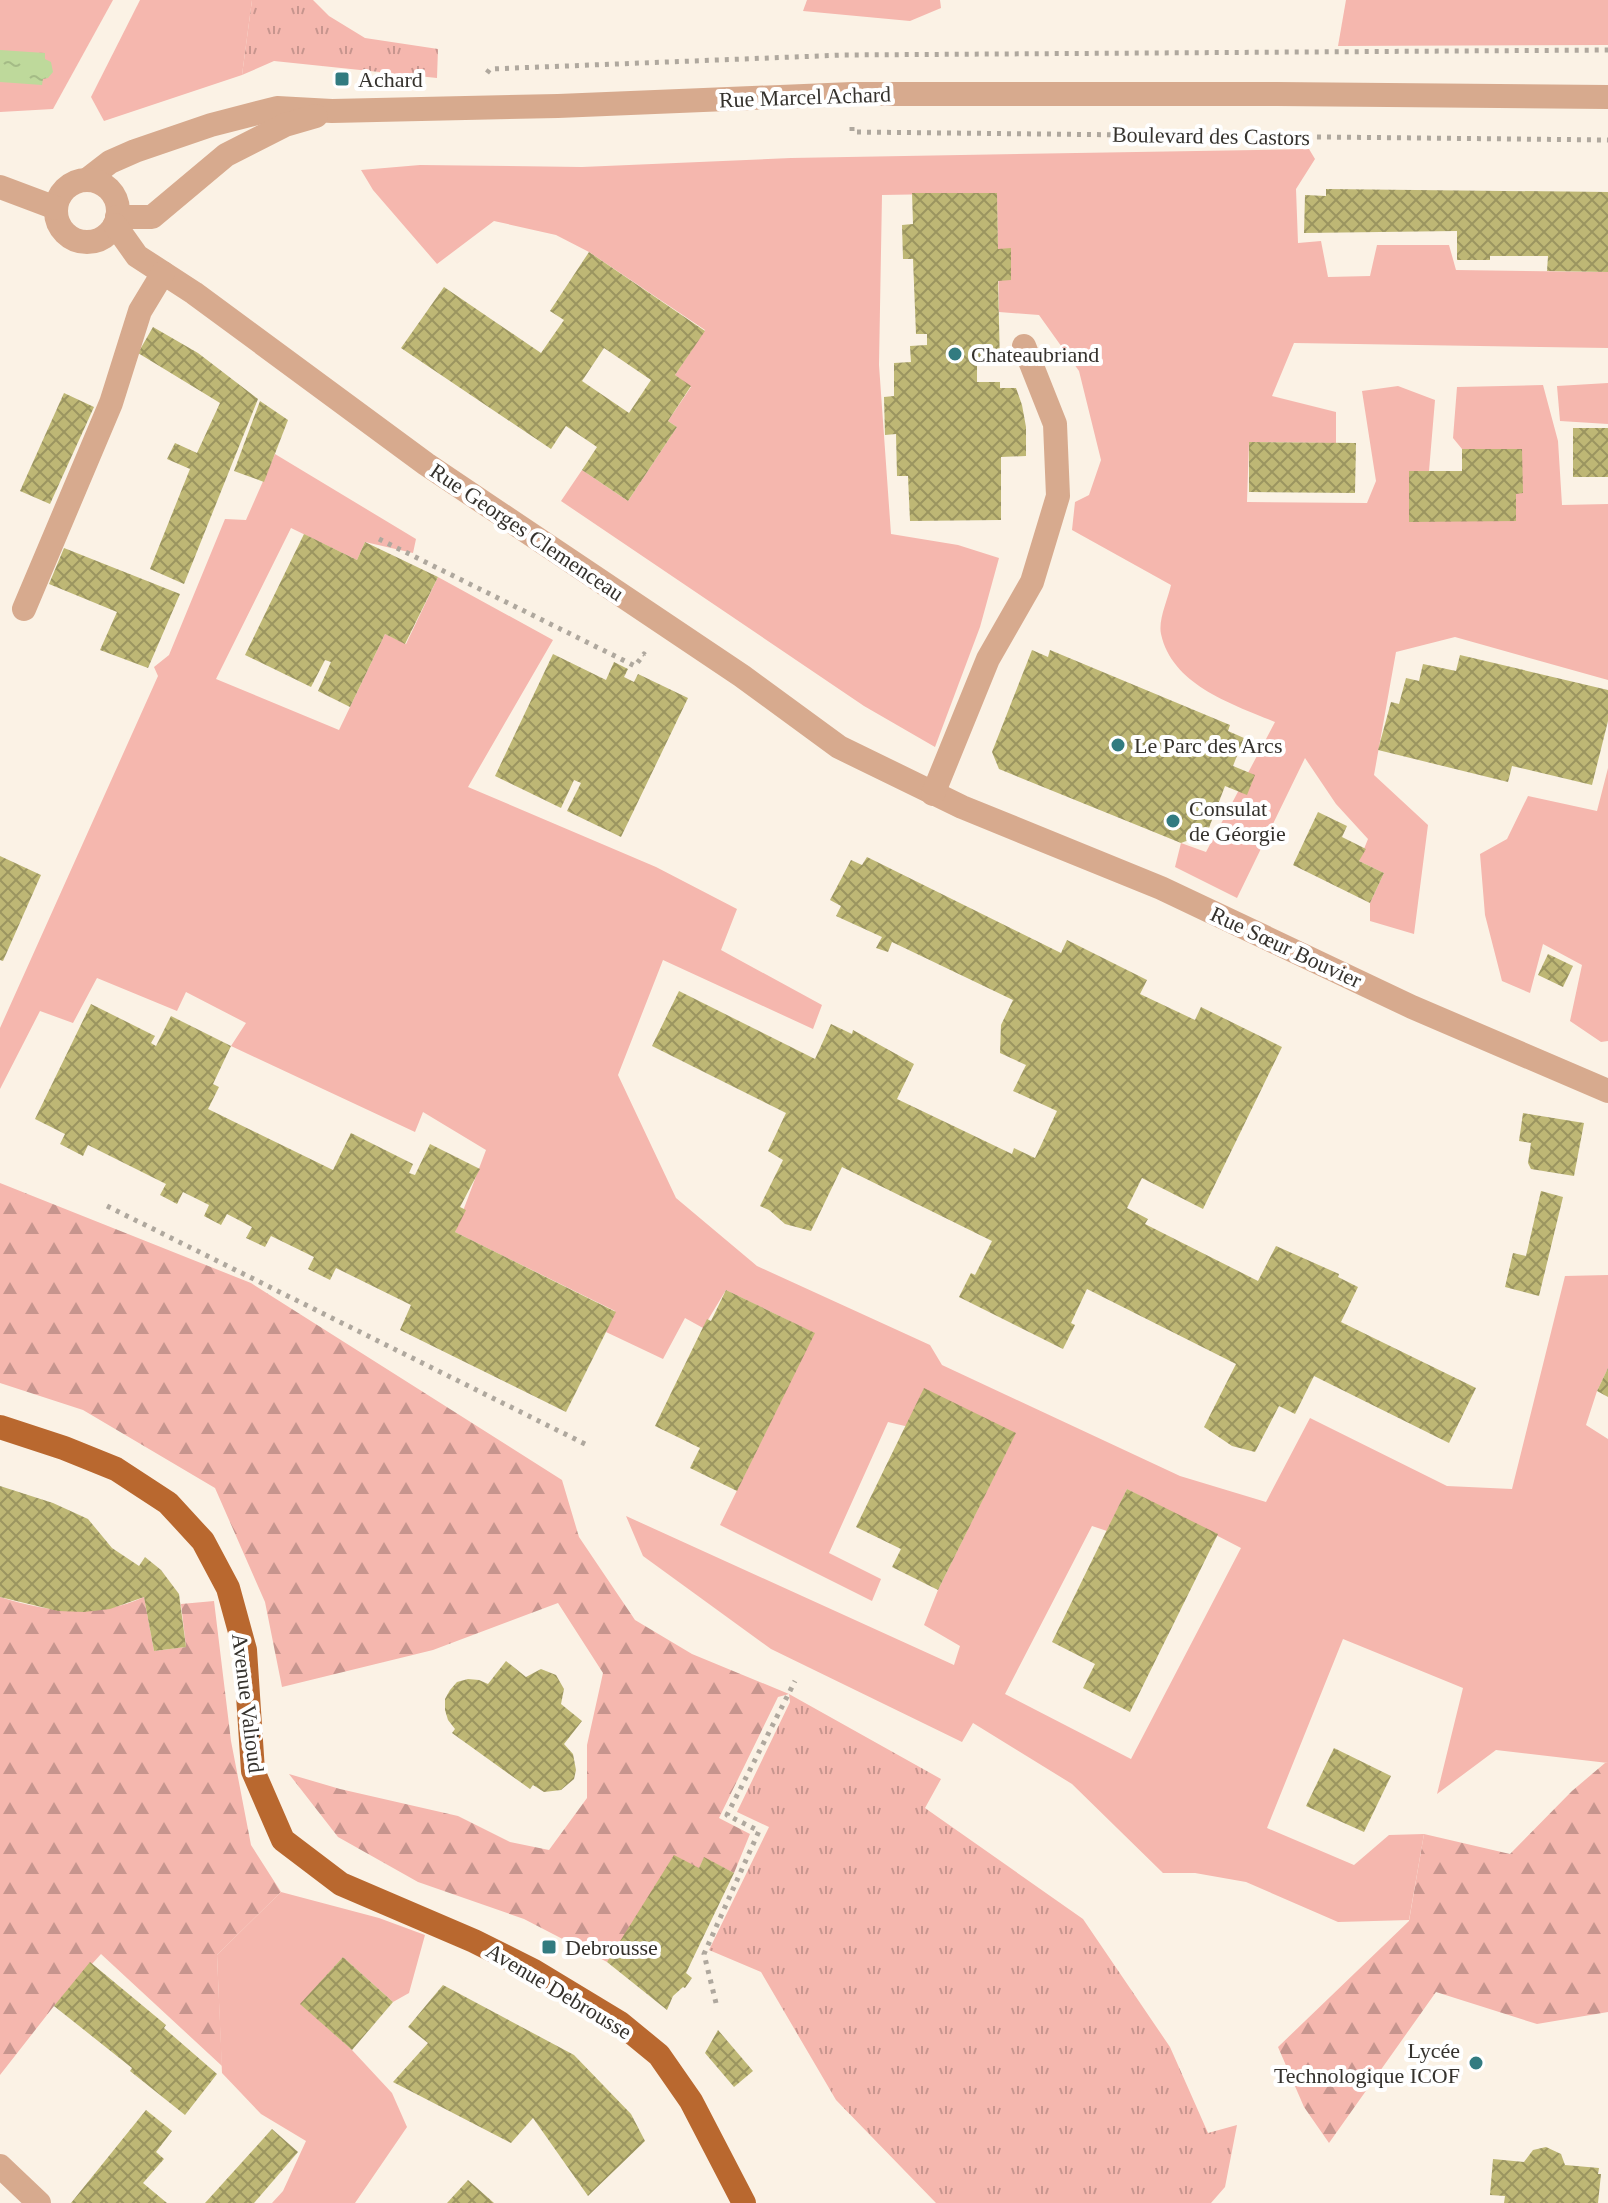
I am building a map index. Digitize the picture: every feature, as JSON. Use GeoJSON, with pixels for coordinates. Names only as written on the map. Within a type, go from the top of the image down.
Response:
{"type":"FeatureCollection","features":[{"type":"Feature","properties":{"kind":"main road","name":"Avenue Valioud"},"geometry":{"type":"LineString","coordinates":[[0,1427],[116,1469],[168,1503],[194,1531],[203,1541],[228,1588],[245,1650],[253,1771],[283,1840],[341,1884],[474,1941]]}},
{"type":"Feature","properties":{"kind":"main road","name":"Avenue Debrousse"},"geometry":{"type":"LineString","coordinates":[[474,1941],[534,1971],[620,2023],[659,2055],[691,2101],[744,2203]]}},
{"type":"Feature","properties":{"kind":"street","name":"Rue Marcel Achard"},"geometry":{"type":"LineString","coordinates":[[88,179],[123,156],[211,125],[277,108],[332,111],[558,106],[852,94],[1277,94]]}},
{"type":"Feature","properties":{"kind":"street","name":"Boulevard des Castors"},"geometry":{"type":"LineString","coordinates":[[1277,94],[1608,97]]}},
{"type":"Feature","properties":{"kind":"street","name":"Rue Marcel Achard"},"geometry":{"type":"LineString","coordinates":[[116,221],[152,217],[226,155],[285,125],[332,111]]}},
{"type":"Feature","properties":{"kind":"street"},"geometry":{"type":"LineString","coordinates":[[88,179],[97,181],[111,192],[116,200],[116,221],[101,238],[82,242],[65,234],[56,217],[56,208],[63,190],[88,179]]}},
{"type":"Feature","properties":{"kind":"street"},"geometry":{"type":"LineString","coordinates":[[0,187],[56,208]]}},
{"type":"Feature","properties":{"kind":"street","name":"Rue Georges Clemenceau"},"geometry":{"type":"LineString","coordinates":[[116,221],[137,256],[426,464],[742,676],[839,747],[962,807]]}},
{"type":"Feature","properties":{"kind":"street"},"geometry":{"type":"LineString","coordinates":[[24,609],[111,403],[140,311],[163,273]]}},
{"type":"Feature","properties":{"kind":"street"},"geometry":{"type":"LineString","coordinates":[[933,794],[988,659],[1032,582],[1058,496],[1055,424],[1024,346]]}},
{"type":"Feature","properties":{"kind":"street","name":"Rue Sœur Bouvier"},"geometry":{"type":"LineString","coordinates":[[962,807],[1161,888],[1412,1007],[1608,1091]]}},
{"type":"Feature","properties":{"kind":"street"},"geometry":{"type":"LineString","coordinates":[[0,2166],[39,2203]]}},
{"type":"Feature","properties":{"kind":"path","name":"Boulevard des Castors"},"geometry":{"type":"LineString","coordinates":[[852,94],[852,132],[1608,140]]}},
{"type":"Feature","properties":{"kind":"path"},"geometry":{"type":"LineString","coordinates":[[379,539],[635,666],[644,654],[657,662]]}},
{"type":"Feature","properties":{"kind":"path"},"geometry":{"type":"LineString","coordinates":[[107,1206],[589,1446]]}},
{"type":"Feature","properties":{"kind":"path"},"geometry":{"type":"LineString","coordinates":[[716,2003],[704,1954],[759,1831],[727,1815],[795,1681]]}},
{"type":"Feature","properties":{"kind":"green space"},"geometry":{"type":"Polygon","coordinates":[[[0,0],[113,0],[53,109],[0,112],[0,0]]]}},
{"type":"Feature","properties":{"kind":"green space"},"geometry":{"type":"Polygon","coordinates":[[[140,0],[252,0],[242,75],[104,121],[91,97],[140,0]]]}},
{"type":"Feature","properties":{"kind":"green space"},"geometry":{"type":"Polygon","coordinates":[[[252,0],[313,0],[329,16],[365,38],[438,49],[437,78],[274,61],[242,75],[252,0]]]}},
{"type":"Feature","properties":{"kind":"green space"},"geometry":{"type":"Polygon","coordinates":[[[807,0],[940,0],[941,8],[910,21],[803,11],[807,0]]]}},
{"type":"Feature","properties":{"kind":"green space"},"geometry":{"type":"Polygon","coordinates":[[[1346,0],[1608,0],[1608,45],[1338,46],[1346,0]]]}},
{"type":"Feature","properties":{"kind":"green space"},"geometry":{"type":"Polygon","coordinates":[[[1309,149],[1315,159],[1296,189],[1298,243],[1321,241],[1328,277],[1370,276],[1377,245],[1449,245],[1456,270],[1608,272],[1608,348],[1294,343],[1272,396],[1336,412],[1336,443],[1249,442],[1247,502],[1367,503],[1376,481],[1362,391],[1398,386],[1435,400],[1429,471],[1522,493],[1522,449],[1462,449],[1453,438],[1457,387],[1543,385],[1558,441],[1562,505],[1608,504],[1608,680],[1455,637],[1396,652],[1374,775],[1428,825],[1414,934],[1370,921],[1370,903],[1384,873],[1359,861],[1368,839],[1336,804],[1305,758],[1237,898],[1175,867],[1181,843],[1206,852],[1275,722],[1223,700],[1191,680],[1177,667],[1167,652],[1160,628],[1171,585],[1072,530],[1075,502],[1089,495],[1101,460],[1079,371],[1039,315],[999,312],[997,193],[882,195],[879,365],[891,534],[958,545],[999,558],[980,627],[935,747],[864,706],[561,501],[582,470],[628,501],[677,427],[668,421],[691,387],[675,375],[705,330],[589,252],[556,235],[494,221],[437,264],[373,190],[361,170],[420,165],[582,167],[791,158],[1309,149]]]}},
{"type":"Feature","properties":{"kind":"green space"},"geometry":{"type":"Polygon","coordinates":[[[1608,383],[1608,424],[1560,421],[1557,386],[1608,383]]]}},
{"type":"Feature","properties":{"kind":"green space"},"geometry":{"type":"Polygon","coordinates":[[[275,454],[416,539],[413,553],[365,542],[357,560],[291,528],[216,679],[339,730],[385,634],[406,644],[438,577],[553,640],[468,787],[656,867],[737,909],[721,950],[822,1005],[813,1029],[663,960],[618,1075],[676,1198],[757,1266],[930,1345],[942,1365],[1180,1476],[1266,1502],[1310,1418],[1447,1486],[1512,1489],[1565,1276],[1608,1275],[1608,1368],[1586,1425],[1608,1439],[1608,1763],[1496,1750],[1437,1794],[1463,1688],[1343,1639],[1267,1828],[1354,1865],[1389,1835],[1424,1834],[1409,1920],[1338,1922],[1246,1882],[1195,1873],[1163,1873],[1072,1784],[973,1723],[962,1742],[771,1649],[643,1556],[626,1516],[954,1665],[960,1646],[924,1625],[938,1590],[1015,1434],[888,1422],[829,1553],[881,1579],[872,1601],[720,1525],[814,1333],[726,1290],[703,1328],[685,1318],[663,1359],[606,1332],[615,1311],[455,1232],[486,1150],[423,1112],[415,1132],[231,1046],[246,1023],[186,992],[177,1011],[97,978],[73,1023],[40,1011],[0,1089],[0,1028],[158,676],[154,667],[169,655],[225,519],[246,520],[275,454]],[[1127,1489],[1107,1531],[1092,1526],[1005,1694],[1131,1759],[1241,1548],[1127,1489]]]}},
{"type":"Feature","properties":{"kind":"green space"},"geometry":{"type":"Polygon","coordinates":[[[1608,768],[1608,1041],[1601,1042],[1570,1021],[1582,965],[1543,944],[1530,993],[1502,981],[1485,915],[1480,854],[1507,839],[1528,796],[1597,811],[1608,768]]]}},
{"type":"Feature","properties":{"kind":"green space"},"geometry":{"type":"Polygon","coordinates":[[[0,1183],[251,1283],[562,1480],[579,1537],[635,1620],[692,1654],[789,1694],[778,1697],[719,1818],[750,1834],[734,1873],[704,1858],[699,1868],[607,1962],[524,1919],[418,1882],[338,1837],[289,1774],[458,1816],[510,1842],[549,1850],[587,1798],[587,1745],[603,1673],[558,1603],[433,1650],[282,1687],[265,1602],[215,1488],[83,1410],[0,1383],[0,1183]]]}},
{"type":"Feature","properties":{"kind":"green space"},"geometry":{"type":"Polygon","coordinates":[[[0,1597],[54,1609],[90,1611],[144,1597],[154,1651],[186,1647],[181,1604],[214,1601],[231,1741],[251,1845],[281,1892],[217,1955],[222,2066],[101,1954],[54,2006],[0,2075],[0,1597]]]}},
{"type":"Feature","properties":{"kind":"green space"},"geometry":{"type":"Polygon","coordinates":[[[789,1694],[941,1779],[925,1808],[1083,1919],[1170,2047],[1208,2133],[1237,2125],[1225,2187],[1211,2203],[936,2203],[836,2100],[761,1972],[709,1950],[769,1827],[737,1812],[790,1702],[789,1694]]]}},
{"type":"Feature","properties":{"kind":"green space"},"geometry":{"type":"Polygon","coordinates":[[[1608,1763],[1608,2012],[1537,2024],[1436,1992],[1329,2143],[1304,2107],[1278,2047],[1409,1921],[1424,1834],[1510,1854],[1572,1791],[1608,1763]]]}},
{"type":"Feature","properties":{"kind":"green space"},"geometry":{"type":"Polygon","coordinates":[[[281,1892],[379,1918],[425,1935],[409,1993],[393,2002],[343,1957],[301,2004],[352,2050],[392,2093],[407,2127],[355,2203],[272,2203],[283,2191],[306,2141],[261,2114],[222,2073],[217,1955],[281,1892]]]}},
{"type":"Feature","properties":{"kind":"water"},"geometry":{"type":"Polygon","coordinates":[[[0,50],[45,53],[53,72],[43,79],[42,85],[0,82],[0,50]]]}},
{"type":"Feature","properties":{"kind":"building"},"geometry":{"type":"Polygon","coordinates":[[[1326,189],[1608,192],[1608,272],[1547,271],[1548,256],[1490,256],[1490,260],[1457,260],[1457,231],[1304,233],[1305,195],[1326,196],[1326,189]]]}},
{"type":"Feature","properties":{"kind":"building","name":"Chateaubriand"},"geometry":{"type":"Polygon","coordinates":[[[912,193],[997,193],[998,249],[1011,248],[1011,280],[998,281],[1000,364],[977,363],[977,382],[1000,382],[1000,388],[1016,388],[1026,427],[1026,456],[1001,457],[1001,520],[910,521],[908,476],[897,476],[896,434],[885,435],[884,397],[894,396],[894,363],[911,362],[910,346],[927,345],[927,334],[916,334],[913,259],[903,259],[902,225],[913,224],[912,193]]]}},
{"type":"Feature","properties":{"kind":"building"},"geometry":{"type":"Polygon","coordinates":[[[589,252],[705,331],[675,375],[691,386],[668,421],[677,427],[628,501],[582,470],[597,447],[566,426],[551,449],[401,348],[444,287],[541,353],[564,320],[550,311],[589,252]],[[604,348],[582,381],[629,413],[651,380],[604,348]]]}},
{"type":"Feature","properties":{"kind":"building"},"geometry":{"type":"Polygon","coordinates":[[[153,327],[198,353],[258,399],[184,584],[150,569],[190,469],[167,459],[175,443],[197,453],[220,403],[138,353],[153,327]]]}},
{"type":"Feature","properties":{"kind":"building"},"geometry":{"type":"Polygon","coordinates":[[[64,393],[94,407],[50,504],[20,491],[64,393]]]}},
{"type":"Feature","properties":{"kind":"building"},"geometry":{"type":"Polygon","coordinates":[[[260,401],[288,420],[264,482],[234,471],[260,401]]]}},
{"type":"Feature","properties":{"kind":"building"},"geometry":{"type":"Polygon","coordinates":[[[1573,428],[1608,428],[1608,477],[1573,477],[1573,428]]]}},
{"type":"Feature","properties":{"kind":"building"},"geometry":{"type":"Polygon","coordinates":[[[1249,442],[1356,443],[1355,493],[1249,492],[1249,442]]]}},
{"type":"Feature","properties":{"kind":"building"},"geometry":{"type":"Polygon","coordinates":[[[1462,449],[1522,449],[1523,493],[1516,494],[1516,521],[1409,522],[1409,471],[1462,471],[1462,449]]]}},
{"type":"Feature","properties":{"kind":"building"},"geometry":{"type":"Polygon","coordinates":[[[304,534],[357,560],[365,542],[438,577],[405,644],[385,634],[350,707],[318,691],[331,662],[325,660],[311,687],[245,655],[304,534]]]}},
{"type":"Feature","properties":{"kind":"building"},"geometry":{"type":"Polygon","coordinates":[[[64,548],[180,594],[148,668],[100,650],[117,612],[49,584],[64,548]]]}},
{"type":"Feature","properties":{"kind":"building","name":"Le Parc des Arcs"},"geometry":{"type":"Polygon","coordinates":[[[1032,650],[1048,657],[1050,650],[1230,725],[1228,731],[1244,738],[1233,766],[1255,775],[1247,795],[1225,786],[1207,833],[1181,843],[999,769],[992,752],[1032,650]]]}},
{"type":"Feature","properties":{"kind":"building"},"geometry":{"type":"Polygon","coordinates":[[[553,654],[606,680],[614,662],[628,669],[624,677],[634,682],[638,674],[688,698],[621,837],[567,811],[581,783],[574,780],[561,808],[495,776],[553,654]]]}},
{"type":"Feature","properties":{"kind":"building"},"geometry":{"type":"Polygon","coordinates":[[[1460,655],[1608,690],[1608,721],[1592,785],[1512,766],[1508,782],[1378,750],[1391,702],[1399,704],[1406,678],[1419,681],[1423,664],[1456,671],[1460,655]]]}},
{"type":"Feature","properties":{"kind":"building"},"geometry":{"type":"Polygon","coordinates":[[[1318,812],[1347,826],[1342,837],[1366,849],[1359,861],[1384,873],[1370,903],[1293,865],[1318,812]]]}},
{"type":"Feature","properties":{"kind":"building"},"geometry":{"type":"Polygon","coordinates":[[[0,856],[41,875],[3,961],[0,960],[0,856]]]}},
{"type":"Feature","properties":{"kind":"building"},"geometry":{"type":"Polygon","coordinates":[[[867,857],[1061,953],[1067,940],[1147,980],[1140,994],[1195,1020],[1201,1007],[1282,1047],[1203,1209],[1142,1178],[1127,1208],[1148,1219],[1145,1224],[1258,1281],[1276,1246],[1339,1274],[1338,1277],[1358,1287],[1341,1322],[1476,1388],[1449,1443],[1314,1376],[1295,1414],[1279,1406],[1255,1452],[1232,1446],[1204,1427],[1236,1364],[1087,1289],[1063,1349],[959,1297],[971,1273],[975,1275],[992,1241],[842,1167],[811,1231],[785,1224],[760,1206],[783,1160],[768,1151],[786,1113],[652,1046],[679,991],[815,1059],[831,1024],[852,1034],[853,1030],[914,1064],[897,1099],[1012,1154],[1014,1148],[1035,1158],[1057,1111],[1013,1091],[1026,1065],[1000,1053],[1001,1025],[1013,1000],[892,942],[888,952],[876,948],[882,937],[836,916],[841,906],[830,900],[851,860],[862,865],[867,857]]]}},
{"type":"Feature","properties":{"kind":"building"},"geometry":{"type":"Polygon","coordinates":[[[1548,954],[1573,966],[1563,987],[1538,975],[1548,954]]]}},
{"type":"Feature","properties":{"kind":"building"},"geometry":{"type":"Polygon","coordinates":[[[91,1004],[155,1036],[151,1043],[156,1046],[171,1016],[231,1046],[213,1084],[219,1087],[208,1109],[333,1170],[351,1133],[413,1164],[409,1173],[415,1175],[430,1144],[480,1169],[460,1207],[466,1210],[455,1232],[616,1312],[566,1412],[400,1330],[411,1305],[336,1268],[330,1280],[308,1269],[314,1257],[271,1236],[265,1247],[246,1238],[252,1227],[227,1214],[221,1225],[204,1216],[209,1205],[183,1192],[177,1204],[160,1195],[166,1184],[88,1145],[83,1156],[60,1144],[65,1134],[35,1119],[91,1004]]]}},
{"type":"Feature","properties":{"kind":"building"},"geometry":{"type":"Polygon","coordinates":[[[1523,1113],[1584,1123],[1574,1176],[1531,1169],[1528,1163],[1531,1143],[1519,1141],[1523,1113]]]}},
{"type":"Feature","properties":{"kind":"building"},"geometry":{"type":"Polygon","coordinates":[[[1541,1191],[1563,1197],[1539,1296],[1505,1287],[1513,1253],[1526,1256],[1541,1191]]]}},
{"type":"Feature","properties":{"kind":"building"},"geometry":{"type":"Polygon","coordinates":[[[726,1290],[815,1333],[737,1491],[690,1468],[700,1448],[655,1426],[707,1319],[711,1321],[726,1290]]]}},
{"type":"Feature","properties":{"kind":"building"},"geometry":{"type":"Polygon","coordinates":[[[1608,1368],[1608,1397],[1597,1391],[1608,1368]]]}},
{"type":"Feature","properties":{"kind":"building"},"geometry":{"type":"Polygon","coordinates":[[[924,1388],[1016,1433],[938,1590],[892,1567],[901,1549],[856,1527],[924,1388]]]}},
{"type":"Feature","properties":{"kind":"building"},"geometry":{"type":"Polygon","coordinates":[[[0,1486],[53,1503],[88,1519],[112,1548],[139,1566],[145,1557],[161,1570],[179,1594],[186,1647],[154,1651],[144,1597],[110,1609],[84,1612],[58,1611],[0,1597],[0,1486]]]}},
{"type":"Feature","properties":{"kind":"building"},"geometry":{"type":"Polygon","coordinates":[[[1127,1489],[1218,1534],[1130,1712],[1083,1688],[1095,1664],[1052,1642],[1127,1489]]]}},
{"type":"Feature","properties":{"kind":"building"},"geometry":{"type":"Polygon","coordinates":[[[506,1661],[526,1677],[541,1669],[556,1675],[564,1689],[561,1704],[582,1721],[564,1744],[573,1754],[576,1770],[574,1779],[561,1790],[544,1792],[533,1785],[530,1789],[452,1733],[455,1729],[445,1710],[445,1699],[450,1690],[457,1682],[468,1679],[488,1684],[506,1661]]]}},
{"type":"Feature","properties":{"kind":"building"},"geometry":{"type":"Polygon","coordinates":[[[1334,1748],[1391,1776],[1364,1832],[1306,1806],[1334,1748]]]}},
{"type":"Feature","properties":{"kind":"building"},"geometry":{"type":"Polygon","coordinates":[[[674,1855],[699,1868],[704,1857],[734,1873],[686,1973],[692,1978],[685,1988],[673,1996],[667,2010],[607,1962],[674,1855]]]}},
{"type":"Feature","properties":{"kind":"building"},"geometry":{"type":"Polygon","coordinates":[[[343,1957],[393,2002],[352,2050],[300,2004],[343,1957]]]}},
{"type":"Feature","properties":{"kind":"building"},"geometry":{"type":"Polygon","coordinates":[[[90,1962],[166,2025],[164,2028],[217,2074],[185,2115],[54,2006],[90,1962]]]}},
{"type":"Feature","properties":{"kind":"building"},"geometry":{"type":"Polygon","coordinates":[[[443,1985],[574,2055],[631,2114],[645,2141],[588,2196],[533,2118],[511,2143],[393,2082],[428,2043],[408,2027],[443,1985]]]}},
{"type":"Feature","properties":{"kind":"building"},"geometry":{"type":"Polygon","coordinates":[[[718,2030],[753,2071],[734,2087],[705,2053],[718,2030]]]}},
{"type":"Feature","properties":{"kind":"building"},"geometry":{"type":"Polygon","coordinates":[[[146,2110],[172,2131],[156,2152],[164,2159],[143,2183],[167,2203],[71,2203],[146,2110]]]}},
{"type":"Feature","properties":{"kind":"building"},"geometry":{"type":"Polygon","coordinates":[[[272,2129],[298,2152],[254,2203],[205,2203],[272,2129]]]}},
{"type":"Feature","properties":{"kind":"building"},"geometry":{"type":"Polygon","coordinates":[[[1546,2147],[1561,2154],[1565,2165],[1599,2168],[1598,2203],[1504,2203],[1505,2196],[1490,2195],[1493,2159],[1524,2162],[1533,2150],[1546,2147]]]}},
{"type":"Feature","properties":{"kind":"building"},"geometry":{"type":"Polygon","coordinates":[[[468,2180],[494,2203],[447,2203],[468,2180]]]}},
{"type":"Feature","properties":{"kind":"place","name":"Achard"},"geometry":{"type":"Point","coordinates":[342,79]}},
{"type":"Feature","properties":{"kind":"place","name":"Chateaubriand"},"geometry":{"type":"Point","coordinates":[955,354]}},
{"type":"Feature","properties":{"kind":"place","name":"Le Parc des Arcs"},"geometry":{"type":"Point","coordinates":[1118,745]}},
{"type":"Feature","properties":{"kind":"place","name":"Consulat de Géorgie"},"geometry":{"type":"Point","coordinates":[1173,821]}},
{"type":"Feature","properties":{"kind":"place","name":"Debrousse"},"geometry":{"type":"Point","coordinates":[549,1947]}},
{"type":"Feature","properties":{"kind":"place","name":"Lycée Technologique ICOF"},"geometry":{"type":"Point","coordinates":[1476,2063]}}]}
